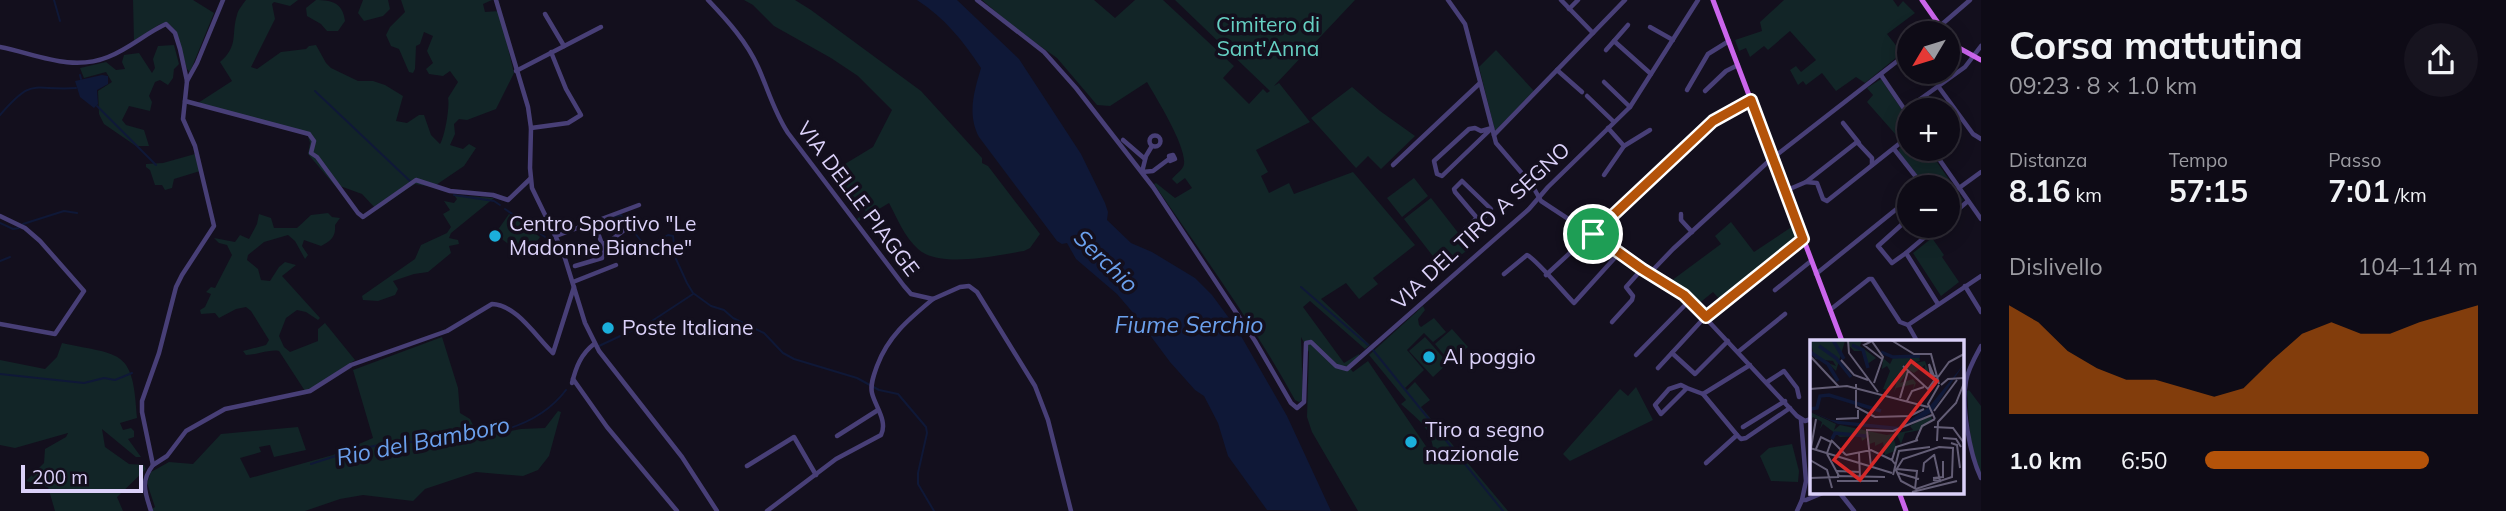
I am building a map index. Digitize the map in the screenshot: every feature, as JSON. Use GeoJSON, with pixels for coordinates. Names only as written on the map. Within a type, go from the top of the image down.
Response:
{"type":"FeatureCollection","features":[{"type":"Feature","properties":{"kind":"main road"},"geometry":{"type":"LineString","coordinates":[[1713,0],[1842,340]]}},
{"type":"Feature","properties":{"kind":"main road"},"geometry":{"type":"LineString","coordinates":[[1922,0],[1937,21]]}},
{"type":"Feature","properties":{"kind":"main road"},"geometry":{"type":"LineString","coordinates":[[1960,49],[1981,60]]}},
{"type":"Feature","properties":{"kind":"main road"},"geometry":{"type":"LineString","coordinates":[[1900,494],[1906,511]]}},
{"type":"Feature","properties":{"kind":"street"},"geometry":{"type":"LineString","coordinates":[[187,81],[223,0]]}},
{"type":"Feature","properties":{"kind":"street"},"geometry":{"type":"LineString","coordinates":[[496,0],[531,128],[530,179],[536,198],[556,236],[594,344],[682,457],[717,511]]}},
{"type":"Feature","properties":{"kind":"street","name":"VIA DELLE PIAGGE"},"geometry":{"type":"LineString","coordinates":[[708,0],[750,51],[775,110],[788,133],[904,286],[911,294],[933,299]]}},
{"type":"Feature","properties":{"kind":"street"},"geometry":{"type":"LineString","coordinates":[[977,0],[1044,52],[1146,168],[1152,185]]}},
{"type":"Feature","properties":{"kind":"street"},"geometry":{"type":"LineString","coordinates":[[1448,0],[1465,24],[1496,142],[1545,205],[1690,300],[1801,420],[1806,481],[1797,511]]}},
{"type":"Feature","properties":{"kind":"street"},"geometry":{"type":"LineString","coordinates":[[1561,0],[1593,33]]}},
{"type":"Feature","properties":{"kind":"street"},"geometry":{"type":"LineString","coordinates":[[1569,9],[1578,0]]}},
{"type":"Feature","properties":{"kind":"street"},"geometry":{"type":"LineString","coordinates":[[1494,135],[1625,0]]}},
{"type":"Feature","properties":{"kind":"street","name":"VIA DEL TIRO A SEGNO"},"geometry":{"type":"LineString","coordinates":[[1152,185],[1297,408],[1304,402],[1306,343],[1311,342],[1339,369],[1347,369],[1540,198],[1630,107],[1698,0]]}},
{"type":"Feature","properties":{"kind":"street"},"geometry":{"type":"LineString","coordinates":[[1946,21],[1970,0]]}},
{"type":"Feature","properties":{"kind":"street"},"geometry":{"type":"LineString","coordinates":[[545,13],[564,46]]}},
{"type":"Feature","properties":{"kind":"street"},"geometry":{"type":"LineString","coordinates":[[0,47],[56,62],[82,63],[107,58],[166,24],[175,33],[187,81],[183,119],[195,146],[214,226],[176,288],[159,354],[142,401],[153,465]]}},
{"type":"Feature","properties":{"kind":"street"},"geometry":{"type":"LineString","coordinates":[[1606,50],[1628,25]]}},
{"type":"Feature","properties":{"kind":"street"},"geometry":{"type":"LineString","coordinates":[[516,71],[601,27]]}},
{"type":"Feature","properties":{"kind":"street"},"geometry":{"type":"LineString","coordinates":[[1650,27],[1672,40]]}},
{"type":"Feature","properties":{"kind":"street"},"geometry":{"type":"LineString","coordinates":[[1614,41],[1651,74]]}},
{"type":"Feature","properties":{"kind":"street"},"geometry":{"type":"LineString","coordinates":[[1687,90],[1708,54],[1729,41]]}},
{"type":"Feature","properties":{"kind":"street"},"geometry":{"type":"LineString","coordinates":[[1922,98],[1965,67],[1981,46]]}},
{"type":"Feature","properties":{"kind":"street"},"geometry":{"type":"LineString","coordinates":[[531,128],[569,123],[581,115],[566,89],[551,52]]}},
{"type":"Feature","properties":{"kind":"street"},"geometry":{"type":"LineString","coordinates":[[1649,274],[1773,159],[1897,62]]}},
{"type":"Feature","properties":{"kind":"street"},"geometry":{"type":"LineString","coordinates":[[1704,91],[1726,71],[1738,65]]}},
{"type":"Feature","properties":{"kind":"street"},"geometry":{"type":"LineString","coordinates":[[1557,70],[1614,122]]}},
{"type":"Feature","properties":{"kind":"street"},"geometry":{"type":"LineString","coordinates":[[1881,75],[1897,98]]}},
{"type":"Feature","properties":{"kind":"street"},"geometry":{"type":"LineString","coordinates":[[1393,165],[1481,82]]}},
{"type":"Feature","properties":{"kind":"street"},"geometry":{"type":"LineString","coordinates":[[1604,82],[1630,107]]}},
{"type":"Feature","properties":{"kind":"street"},"geometry":{"type":"LineString","coordinates":[[1938,86],[1973,134],[1981,139]]}},
{"type":"Feature","properties":{"kind":"street"},"geometry":{"type":"LineString","coordinates":[[1546,275],[1713,121],[1751,100]]}},
{"type":"Feature","properties":{"kind":"street"},"geometry":{"type":"LineString","coordinates":[[185,101],[309,134],[314,141],[311,153],[317,156],[363,217],[416,180],[450,191],[493,195],[508,200],[530,179]]}},
{"type":"Feature","properties":{"kind":"street"},"geometry":{"type":"LineString","coordinates":[[1843,123],[1872,158],[1881,159]]}},
{"type":"Feature","properties":{"kind":"street"},"geometry":{"type":"LineString","coordinates":[[1492,128],[1442,176],[1437,174],[1434,161],[1469,129],[1481,131],[1492,128]]}},
{"type":"Feature","properties":{"kind":"street"},"geometry":{"type":"LineString","coordinates":[[1608,128],[1624,146]]}},
{"type":"Feature","properties":{"kind":"street"},"geometry":{"type":"LineString","coordinates":[[1604,175],[1624,146],[1650,130]]}},
{"type":"Feature","properties":{"kind":"street"},"geometry":{"type":"LineString","coordinates":[[1123,140],[1146,168],[1152,185]]}},
{"type":"Feature","properties":{"kind":"street"},"geometry":{"type":"LineString","coordinates":[[1785,191],[1806,182],[1854,144],[1859,143]]}},
{"type":"Feature","properties":{"kind":"street"},"geometry":{"type":"LineString","coordinates":[[1146,168],[1152,146]]}},
{"type":"Feature","properties":{"kind":"street"},"geometry":{"type":"LineString","coordinates":[[1821,170],[1817,176],[1818,184],[1823,199],[1827,201],[1897,146]]}},
{"type":"Feature","properties":{"kind":"street"},"geometry":{"type":"LineString","coordinates":[[1894,149],[1915,175]]}},
{"type":"Feature","properties":{"kind":"street"},"geometry":{"type":"LineString","coordinates":[[1871,165],[1872,158]]}},
{"type":"Feature","properties":{"kind":"street"},"geometry":{"type":"LineString","coordinates":[[1146,168],[1169,159]]}},
{"type":"Feature","properties":{"kind":"street"},"geometry":{"type":"LineString","coordinates":[[1960,187],[1981,172]]}},
{"type":"Feature","properties":{"kind":"street"},"geometry":{"type":"LineString","coordinates":[[1464,231],[1491,209],[1462,181],[1454,189],[1455,192],[1477,218]]}},
{"type":"Feature","properties":{"kind":"street"},"geometry":{"type":"LineString","coordinates":[[1806,182],[1814,181],[1818,184]]}},
{"type":"Feature","properties":{"kind":"street"},"geometry":{"type":"LineString","coordinates":[[1960,189],[1981,219]]}},
{"type":"Feature","properties":{"kind":"street"},"geometry":{"type":"LineString","coordinates":[[1960,208],[1968,201]]}},
{"type":"Feature","properties":{"kind":"street"},"geometry":{"type":"LineString","coordinates":[[556,236],[639,205]]}},
{"type":"Feature","properties":{"kind":"street"},"geometry":{"type":"LineString","coordinates":[[1816,274],[1897,209]]}},
{"type":"Feature","properties":{"kind":"street"},"geometry":{"type":"LineString","coordinates":[[1681,215],[1681,220],[1692,232]]}},
{"type":"Feature","properties":{"kind":"street"},"geometry":{"type":"LineString","coordinates":[[0,216],[25,228],[40,241],[84,291],[55,334],[0,324]]}},
{"type":"Feature","properties":{"kind":"street"},"geometry":{"type":"LineString","coordinates":[[575,266],[602,258],[602,244],[594,222]]}},
{"type":"Feature","properties":{"kind":"street"},"geometry":{"type":"LineString","coordinates":[[1897,229],[1878,246],[1892,263],[1924,238]]}},
{"type":"Feature","properties":{"kind":"street"},"geometry":{"type":"LineString","coordinates":[[571,250],[611,241],[624,231]]}},
{"type":"Feature","properties":{"kind":"street"},"geometry":{"type":"LineString","coordinates":[[1658,368],[1706,317],[1803,239]]}},
{"type":"Feature","properties":{"kind":"street"},"geometry":{"type":"LineString","coordinates":[[1504,274],[1527,255],[1532,256],[1546,275],[1574,303],[1620,252]]}},
{"type":"Feature","properties":{"kind":"street"},"geometry":{"type":"LineString","coordinates":[[1906,253],[1938,304]]}},
{"type":"Feature","properties":{"kind":"street"},"geometry":{"type":"LineString","coordinates":[[1774,289],[1811,261]]}},
{"type":"Feature","properties":{"kind":"street"},"geometry":{"type":"LineString","coordinates":[[151,511],[144,482],[153,465],[167,456],[186,430],[225,409],[310,391],[351,365],[447,331],[492,303],[499,304],[519,317],[553,353],[574,284],[616,265]]}},
{"type":"Feature","properties":{"kind":"street"},"geometry":{"type":"LineString","coordinates":[[1612,322],[1632,300],[1633,296],[1626,287],[1642,269]]}},
{"type":"Feature","properties":{"kind":"street"},"geometry":{"type":"LineString","coordinates":[[1908,325],[1981,276]]}},
{"type":"Feature","properties":{"kind":"street"},"geometry":{"type":"LineString","coordinates":[[1830,310],[1872,279],[1900,322],[1908,325],[1916,340]]}},
{"type":"Feature","properties":{"kind":"street"},"geometry":{"type":"LineString","coordinates":[[767,511],[836,459],[881,435],[884,426],[871,390],[883,349],[890,338],[933,299],[960,286],[969,286],[977,292],[1035,386],[1048,419],[1071,511]]}},
{"type":"Feature","properties":{"kind":"street"},"geometry":{"type":"LineString","coordinates":[[1965,286],[1981,312]]}},
{"type":"Feature","properties":{"kind":"street"},"geometry":{"type":"LineString","coordinates":[[1636,355],[1690,300]]}},
{"type":"Feature","properties":{"kind":"street"},"geometry":{"type":"LineString","coordinates":[[1738,352],[1785,314]]}},
{"type":"Feature","properties":{"kind":"street"},"geometry":{"type":"LineString","coordinates":[[1672,353],[1695,374],[1728,341]]}},
{"type":"Feature","properties":{"kind":"street"},"geometry":{"type":"LineString","coordinates":[[594,344],[584,354],[572,381],[677,511]]}},
{"type":"Feature","properties":{"kind":"street"},"geometry":{"type":"LineString","coordinates":[[1981,346],[1967,375],[1965,391],[1971,454],[1981,478]]}},
{"type":"Feature","properties":{"kind":"street"},"geometry":{"type":"LineString","coordinates":[[1703,394],[1750,365]]}},
{"type":"Feature","properties":{"kind":"street"},"geometry":{"type":"LineString","coordinates":[[1767,382],[1784,371],[1797,388],[1799,397]]}},
{"type":"Feature","properties":{"kind":"street"},"geometry":{"type":"LineString","coordinates":[[1687,388],[1661,414],[1656,408],[1655,405],[1669,390],[1681,385],[1703,394],[1741,439],[1790,408]]}},
{"type":"Feature","properties":{"kind":"street"},"geometry":{"type":"LineString","coordinates":[[1743,427],[1785,401]]}},
{"type":"Feature","properties":{"kind":"street"},"geometry":{"type":"LineString","coordinates":[[837,436],[878,410]]}},
{"type":"Feature","properties":{"kind":"street"},"geometry":{"type":"LineString","coordinates":[[1801,420],[1810,419]]}},
{"type":"Feature","properties":{"kind":"street"},"geometry":{"type":"LineString","coordinates":[[1706,463],[1737,435]]}},
{"type":"Feature","properties":{"kind":"street"},"geometry":{"type":"LineString","coordinates":[[747,466],[794,437],[816,475]]}},
{"type":"Feature","properties":{"kind":"street"},"geometry":{"type":"LineString","coordinates":[[1802,500],[1820,494]]}},
{"type":"Feature","properties":{"kind":"street"},"geometry":{"type":"LineString","coordinates":[[1841,494],[1854,511]]}},
{"type":"Feature","properties":{"kind":"green space"},"geometry":{"type":"Polygon","coordinates":[[[133,0],[193,0],[214,13],[190,72],[176,31],[168,23],[160,24],[134,41],[133,0]]]}},
{"type":"Feature","properties":{"kind":"green space"},"geometry":{"type":"Polygon","coordinates":[[[246,0],[298,0],[290,6],[274,2],[272,4],[275,19],[251,67],[257,69],[281,52],[316,45],[331,68],[358,81],[373,81],[385,85],[403,96],[396,121],[407,123],[419,115],[424,115],[431,135],[440,144],[447,121],[448,98],[458,82],[450,71],[443,76],[429,74],[426,69],[433,63],[427,51],[433,36],[424,32],[420,44],[416,46],[415,69],[413,73],[409,72],[399,49],[391,46],[386,35],[405,12],[401,0],[492,0],[483,4],[485,12],[499,11],[514,73],[496,109],[467,120],[459,119],[454,124],[455,134],[450,145],[463,149],[469,144],[476,148],[464,166],[433,187],[415,184],[377,210],[362,194],[340,186],[337,188],[308,154],[308,136],[198,103],[232,81],[220,62],[230,51],[235,22],[246,0]]]}},
{"type":"Feature","properties":{"kind":"green space"},"geometry":{"type":"Polygon","coordinates":[[[316,0],[332,2],[342,10],[345,21],[338,31],[327,31],[307,16],[306,8],[316,0]]]}},
{"type":"Feature","properties":{"kind":"green space"},"geometry":{"type":"Polygon","coordinates":[[[363,0],[388,0],[390,9],[383,16],[364,21],[358,13],[363,0]]]}},
{"type":"Feature","properties":{"kind":"green space"},"geometry":{"type":"Polygon","coordinates":[[[744,0],[795,0],[921,91],[982,158],[982,163],[988,166],[1040,234],[1030,248],[969,259],[940,258],[928,255],[913,244],[889,203],[859,221],[857,219],[866,211],[857,206],[861,204],[860,201],[850,195],[835,170],[873,147],[892,110],[858,76],[774,26],[753,5],[744,0]]]}},
{"type":"Feature","properties":{"kind":"green space","name":"Cimitero di Sant'Anna"},"geometry":{"type":"Polygon","coordinates":[[[982,0],[1094,0],[1115,18],[1135,0],[1163,0],[1234,66],[1223,78],[1249,104],[1263,89],[1267,93],[1270,91],[1175,0],[1355,0],[1274,86],[1279,83],[1310,122],[1256,150],[1268,172],[1261,176],[1269,193],[1289,183],[1294,194],[1353,172],[1415,245],[1373,278],[1378,284],[1359,299],[1346,283],[1321,299],[1370,345],[1365,349],[1310,301],[1303,307],[1344,363],[1359,354],[1360,357],[1348,366],[1353,372],[1368,361],[1434,458],[1431,440],[1425,427],[1401,404],[1406,400],[1369,355],[1423,306],[1425,310],[1418,319],[1419,325],[1421,327],[1434,318],[1446,332],[1433,342],[1424,333],[1407,350],[1424,370],[1405,388],[1407,390],[1415,382],[1430,400],[1421,407],[1508,511],[1358,511],[1312,432],[1307,417],[1309,352],[1301,337],[1303,400],[1299,402],[1295,400],[1245,317],[1154,184],[1175,198],[1192,188],[1185,178],[1177,184],[1172,179],[1183,167],[1182,150],[1171,124],[1147,82],[1110,106],[1097,105],[1057,58],[1016,29],[982,0]]]}},
{"type":"Feature","properties":{"kind":"green space"},"geometry":{"type":"Polygon","coordinates":[[[1784,0],[1893,0],[1898,7],[1903,1],[1915,13],[1904,21],[1897,21],[1897,26],[1887,34],[1897,47],[1897,57],[1865,83],[1856,77],[1836,91],[1822,73],[1806,85],[1803,81],[1798,85],[1790,70],[1796,66],[1801,72],[1816,60],[1790,31],[1768,50],[1764,46],[1750,57],[1746,48],[1739,51],[1735,40],[1762,31],[1760,22],[1784,0]]]}},
{"type":"Feature","properties":{"kind":"green space"},"geometry":{"type":"Polygon","coordinates":[[[174,45],[179,64],[174,69],[173,78],[168,85],[160,80],[155,82],[149,96],[152,102],[150,111],[129,106],[122,120],[126,125],[144,130],[149,146],[136,146],[104,124],[99,114],[98,91],[112,82],[106,72],[84,78],[80,68],[106,62],[116,70],[125,69],[122,62],[124,55],[139,53],[152,73],[158,46],[174,45]]]}},
{"type":"Feature","properties":{"kind":"green space"},"geometry":{"type":"Polygon","coordinates":[[[1496,50],[1534,91],[1495,131],[1479,67],[1496,50]]]}},
{"type":"Feature","properties":{"kind":"green space"},"geometry":{"type":"Polygon","coordinates":[[[1881,79],[1897,102],[1897,136],[1867,102],[1873,95],[1867,88],[1881,79]]]}},
{"type":"Feature","properties":{"kind":"green space"},"geometry":{"type":"Polygon","coordinates":[[[1352,87],[1415,136],[1381,169],[1368,156],[1356,168],[1311,118],[1352,87]]]}},
{"type":"Feature","properties":{"kind":"green space"},"geometry":{"type":"Polygon","coordinates":[[[195,154],[200,171],[174,179],[172,188],[165,190],[162,185],[155,185],[150,170],[146,167],[146,164],[163,163],[195,154]]]}},
{"type":"Feature","properties":{"kind":"green space"},"geometry":{"type":"Polygon","coordinates":[[[1906,161],[1936,161],[1946,175],[1917,175],[1906,161]]]}},
{"type":"Feature","properties":{"kind":"green space"},"geometry":{"type":"Polygon","coordinates":[[[1414,178],[1428,196],[1402,217],[1387,198],[1414,178]]]}},
{"type":"Feature","properties":{"kind":"green space"},"geometry":{"type":"Polygon","coordinates":[[[454,195],[494,198],[451,233],[449,238],[458,240],[459,244],[449,246],[451,253],[428,272],[393,281],[398,289],[395,295],[378,301],[363,300],[362,296],[415,259],[421,245],[447,233],[451,227],[443,214],[450,210],[444,201],[454,203],[457,199],[454,195]]]}},
{"type":"Feature","properties":{"kind":"green space"},"geometry":{"type":"Polygon","coordinates":[[[1431,198],[1470,248],[1443,269],[1404,219],[1431,198]]]}},
{"type":"Feature","properties":{"kind":"green space"},"geometry":{"type":"Polygon","coordinates":[[[328,213],[332,217],[340,218],[335,225],[334,236],[321,246],[304,240],[302,246],[308,255],[305,259],[295,241],[288,235],[264,242],[248,255],[247,260],[258,269],[261,280],[270,281],[285,262],[296,265],[282,276],[320,318],[318,320],[297,310],[286,318],[279,336],[284,347],[290,352],[318,341],[318,329],[325,323],[355,360],[305,391],[279,351],[246,355],[243,351],[266,345],[269,340],[246,307],[219,318],[215,313],[201,314],[200,310],[205,307],[211,294],[206,292],[211,287],[215,288],[232,255],[227,245],[214,238],[235,242],[240,235],[249,239],[259,214],[271,218],[274,228],[297,228],[311,215],[328,213]]]}},
{"type":"Feature","properties":{"kind":"green space"},"geometry":{"type":"Polygon","coordinates":[[[509,214],[540,237],[526,257],[495,234],[509,214]]]}},
{"type":"Feature","properties":{"kind":"green space"},"geometry":{"type":"Polygon","coordinates":[[[1731,222],[1754,252],[1793,226],[1797,239],[1721,301],[1713,292],[1697,305],[1671,281],[1721,244],[1715,236],[1731,222]]]}},
{"type":"Feature","properties":{"kind":"green space"},"geometry":{"type":"Polygon","coordinates":[[[1932,238],[1959,282],[1941,296],[1913,253],[1932,238]]]}},
{"type":"Feature","properties":{"kind":"green space"},"geometry":{"type":"Polygon","coordinates":[[[1452,329],[1468,347],[1450,362],[1435,344],[1452,329]]]}},
{"type":"Feature","properties":{"kind":"green space"},"geometry":{"type":"Polygon","coordinates":[[[442,337],[458,388],[460,413],[470,419],[479,437],[521,429],[545,428],[558,411],[561,412],[549,456],[538,470],[523,476],[476,472],[425,489],[413,501],[363,495],[340,499],[305,511],[149,511],[155,507],[147,483],[151,472],[169,462],[193,464],[221,434],[298,427],[306,450],[274,457],[270,445],[259,447],[261,452],[240,458],[250,478],[333,455],[373,438],[353,370],[442,337]]]}},
{"type":"Feature","properties":{"kind":"green space"},"geometry":{"type":"Polygon","coordinates":[[[1425,337],[1448,363],[1433,377],[1409,351],[1425,337]]]}},
{"type":"Feature","properties":{"kind":"green space"},"geometry":{"type":"Polygon","coordinates":[[[62,343],[111,354],[128,367],[137,418],[120,423],[123,430],[131,428],[134,431],[134,437],[128,439],[141,457],[136,457],[102,429],[105,447],[129,464],[144,465],[146,469],[117,497],[123,511],[55,511],[48,487],[26,481],[44,463],[45,449],[66,437],[68,433],[15,448],[0,445],[0,360],[45,369],[57,357],[62,343]]]}},
{"type":"Feature","properties":{"kind":"green space"},"geometry":{"type":"Polygon","coordinates":[[[1636,387],[1653,420],[1570,461],[1563,454],[1620,389],[1628,396],[1636,387]]]}},
{"type":"Feature","properties":{"kind":"green space"},"geometry":{"type":"Polygon","coordinates":[[[1969,390],[1981,406],[1981,474],[1970,433],[1969,390]]]}},
{"type":"Feature","properties":{"kind":"green space"},"geometry":{"type":"Polygon","coordinates":[[[1792,444],[1799,471],[1798,482],[1771,481],[1760,456],[1769,448],[1792,444]]]}},
{"type":"Feature","properties":{"kind":"water"},"geometry":{"type":"Polygon","coordinates":[[[917,0],[957,0],[1019,59],[1081,154],[1105,203],[1107,220],[1131,243],[1152,252],[1195,278],[1212,295],[1237,329],[1287,416],[1331,511],[1267,510],[1228,456],[1218,423],[1204,396],[1195,390],[1170,362],[1117,294],[1076,259],[1067,243],[1057,241],[979,137],[973,111],[974,94],[981,68],[953,31],[917,0]]]}},
{"type":"Feature","properties":{"kind":"water"},"geometry":{"type":"Polygon","coordinates":[[[108,76],[108,84],[97,90],[98,104],[94,108],[80,97],[75,81],[108,76]]]}},
{"type":"Feature","properties":{"kind":"waterway"},"geometry":{"type":"LineString","coordinates":[[54,0],[60,21]]}},
{"type":"Feature","properties":{"kind":"waterway"},"geometry":{"type":"LineString","coordinates":[[80,75],[81,79]]}},
{"type":"Feature","properties":{"kind":"waterway"},"geometry":{"type":"LineString","coordinates":[[0,115],[27,90],[76,88]]}},
{"type":"Feature","properties":{"kind":"waterway"},"geometry":{"type":"LineString","coordinates":[[315,91],[411,182]]}},
{"type":"Feature","properties":{"kind":"waterway"},"geometry":{"type":"LineString","coordinates":[[97,106],[156,165]]}},
{"type":"Feature","properties":{"kind":"waterway"},"geometry":{"type":"LineString","coordinates":[[454,195],[494,201],[500,205]]}},
{"type":"Feature","properties":{"kind":"waterway"},"geometry":{"type":"LineString","coordinates":[[505,209],[548,239],[551,238]]}},
{"type":"Feature","properties":{"kind":"waterway"},"geometry":{"type":"LineString","coordinates":[[23,224],[64,211],[77,213]]}},
{"type":"Feature","properties":{"kind":"waterway"},"geometry":{"type":"LineString","coordinates":[[613,218],[621,215],[647,247],[668,235],[673,236],[676,259],[693,293],[711,306],[724,310],[733,318],[764,333],[783,353],[794,359],[857,378],[879,390],[898,394],[926,427],[918,484],[934,511]]}},
{"type":"Feature","properties":{"kind":"waterway"},"geometry":{"type":"LineString","coordinates":[[0,223],[13,229],[19,228]]}},
{"type":"Feature","properties":{"kind":"waterway"},"geometry":{"type":"LineString","coordinates":[[0,261],[10,257]]}},
{"type":"Feature","properties":{"kind":"waterway"},"geometry":{"type":"LineString","coordinates":[[1301,287],[1368,345]]}},
{"type":"Feature","properties":{"kind":"waterway","name":"Rio del Bamboro"},"geometry":{"type":"LineString","coordinates":[[599,346],[652,321],[693,294]]}},
{"type":"Feature","properties":{"kind":"waterway"},"geometry":{"type":"LineString","coordinates":[[1373,350],[1503,511]]}},
{"type":"Feature","properties":{"kind":"waterway"},"geometry":{"type":"LineString","coordinates":[[0,374],[84,383],[104,378],[115,380],[132,373]]}},
{"type":"Feature","properties":{"kind":"waterway","name":"Rio del Bamboro"},"geometry":{"type":"LineString","coordinates":[[311,464],[374,446],[477,436],[503,430],[526,422],[548,409],[566,390]]}},
{"type":"Feature","properties":{"kind":"place","name":"Centro Sportivo \"Le Madonne Bianche\""},"geometry":{"type":"Point","coordinates":[495,236]}},
{"type":"Feature","properties":{"kind":"place","name":"Poste Italiane"},"geometry":{"type":"Point","coordinates":[608,328]}},
{"type":"Feature","properties":{"kind":"place","name":"Al poggio"},"geometry":{"type":"Point","coordinates":[1429,357]}},
{"type":"Feature","properties":{"kind":"place","name":"Tiro a segno nazionale"},"geometry":{"type":"Point","coordinates":[1411,442]}},
{"type":"Feature","properties":{"kind":"route"},"geometry":{"type":"LineString","coordinates":[[1751,100],[1803,239],[1706,317],[1684,295],[1593,234],[1713,121],[1751,100]]}},
{"type":"Feature","properties":{"kind":"water label","name":"Serchio"},"geometry":{"type":"Point","coordinates":[1106,261]}},
{"type":"Feature","properties":{"kind":"water label","name":"Fiume Serchio"},"geometry":{"type":"Point","coordinates":[1189,325]}}]}
